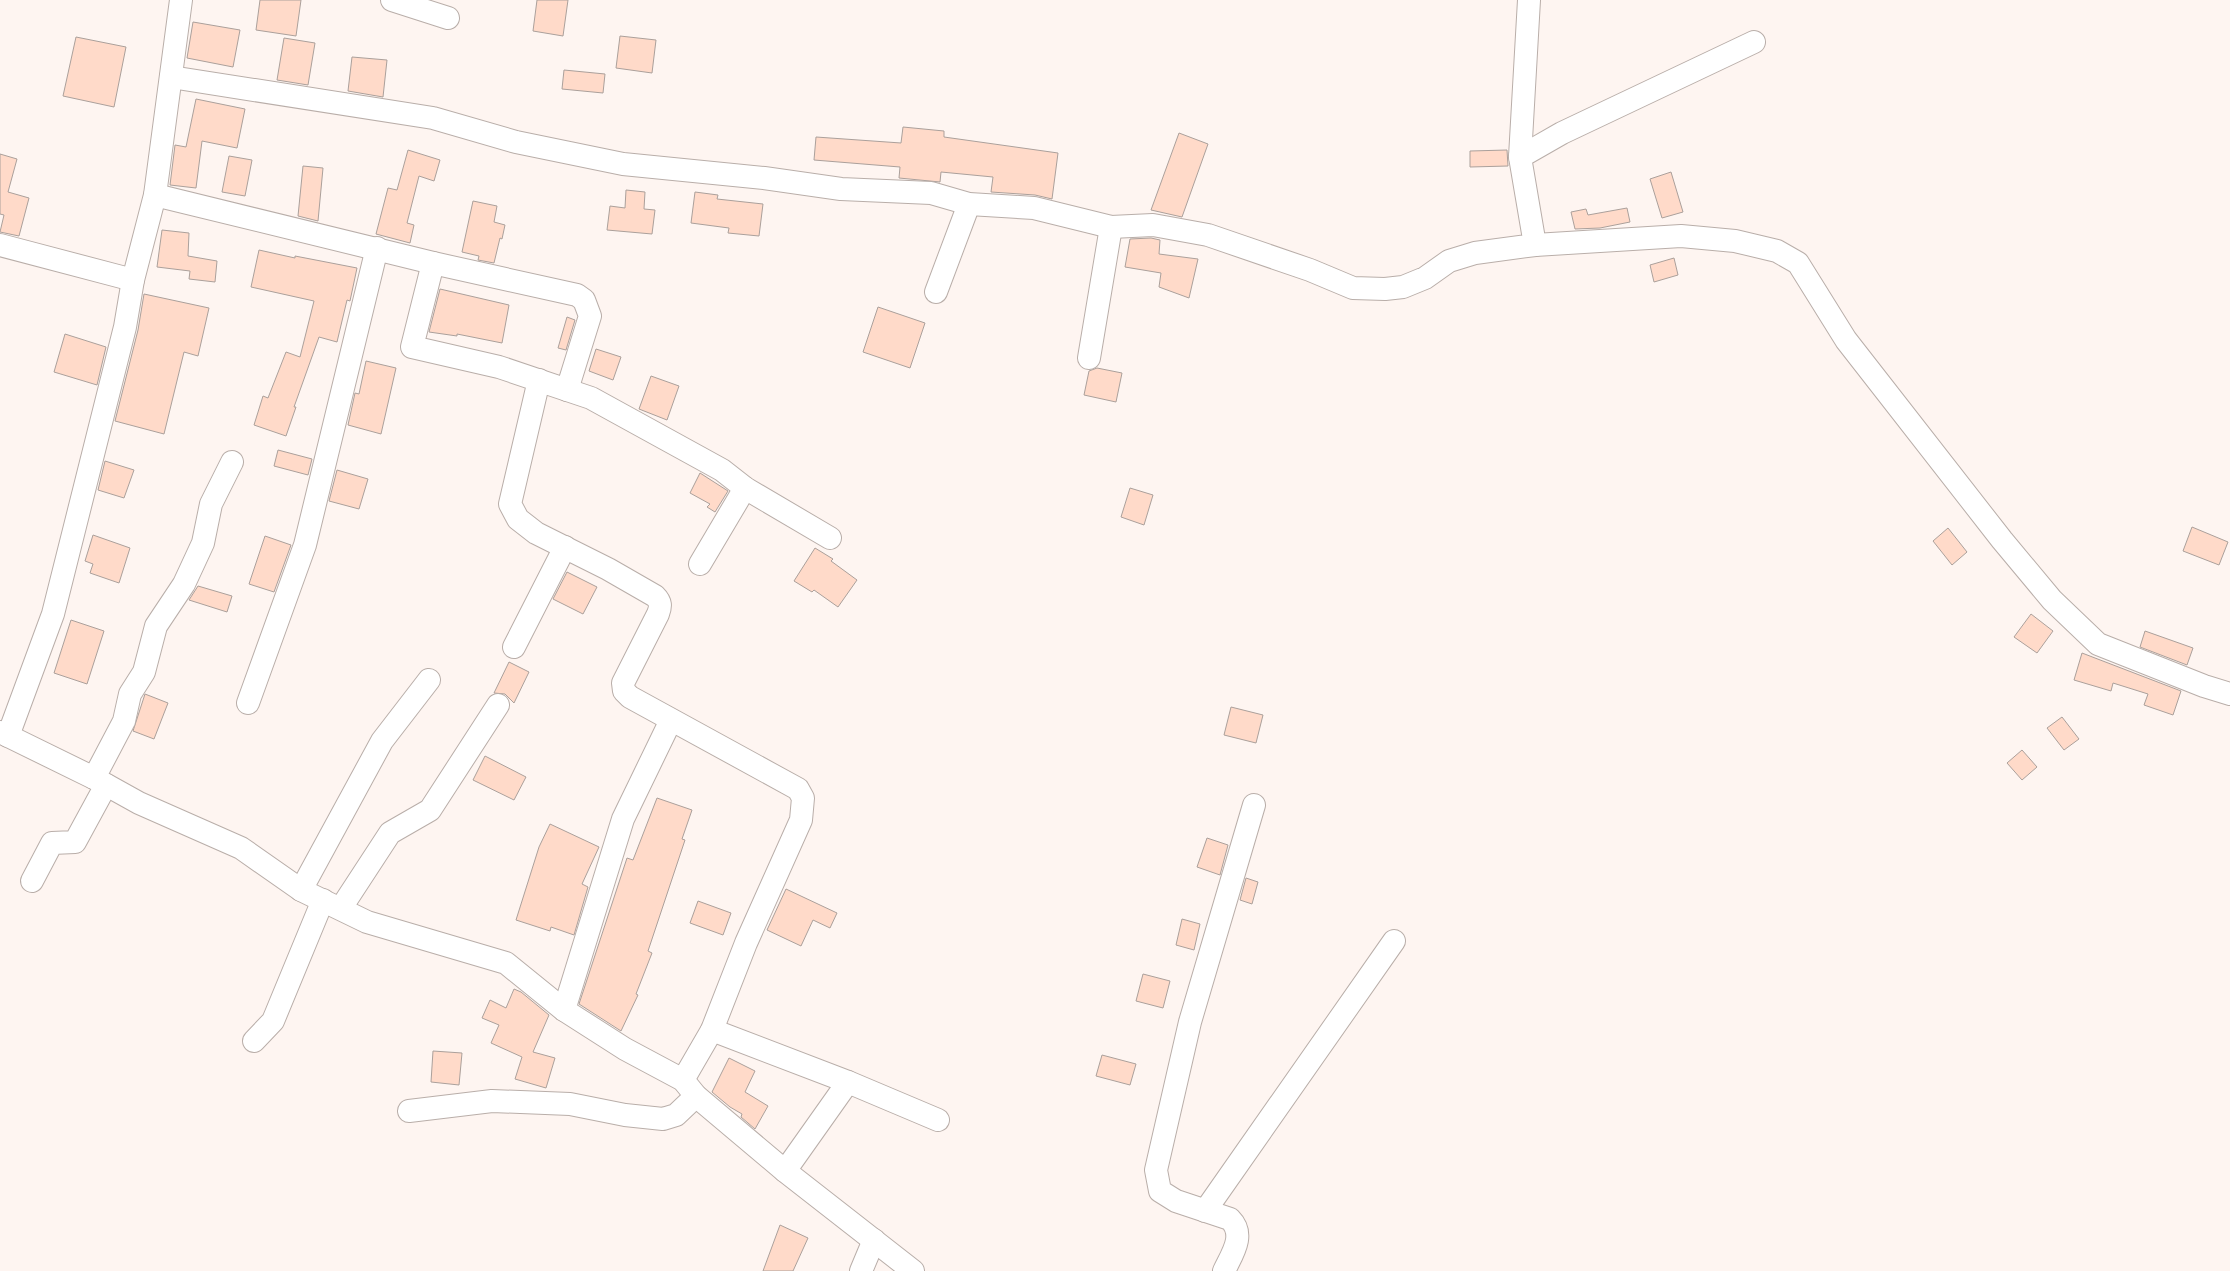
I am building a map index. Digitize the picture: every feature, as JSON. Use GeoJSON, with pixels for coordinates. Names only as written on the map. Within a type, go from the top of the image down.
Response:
{"type":"FeatureCollection","features":[{"type":"Feature","properties":{"kind":"street"},"geometry":{"type":"LineString","coordinates":[[181,0],[155,195],[133,280],[125,327],[53,614],[4,734],[100,781],[139,803],[241,848],[301,890],[367,922],[506,963],[564,1010],[689,1088],[785,1171],[913,1271]]}},
{"type":"Feature","properties":{"kind":"street"},"geometry":{"type":"LineString","coordinates":[[392,0],[448,18]]}},
{"type":"Feature","properties":{"kind":"street"},"geometry":{"type":"LineString","coordinates":[[1529,0],[1520,157],[1535,245]]}},
{"type":"Feature","properties":{"kind":"street"},"geometry":{"type":"LineString","coordinates":[[1520,157],[1562,133],[1754,42]]}},
{"type":"Feature","properties":{"kind":"street"},"geometry":{"type":"LineString","coordinates":[[171,77],[432,118],[516,142],[623,164],[764,178],[841,189],[931,193],[969,204],[1034,208],[1111,226],[1153,225],[1208,236],[1310,270],[1353,288],[1385,289],[1403,287],[1425,278],[1450,261],[1475,253],[1535,245],[1681,236],[1735,241],[1777,251],[1798,263],[1846,340],[2002,540],[2052,600],[2098,644],[2204,686],[2230,694]]}},
{"type":"Feature","properties":{"kind":"street"},"geometry":{"type":"LineString","coordinates":[[155,195],[433,263],[577,295],[584,300],[590,316],[567,390]]}},
{"type":"Feature","properties":{"kind":"street"},"geometry":{"type":"LineString","coordinates":[[936,292],[969,204]]}},
{"type":"Feature","properties":{"kind":"street"},"geometry":{"type":"LineString","coordinates":[[1089,358],[1111,226]]}},
{"type":"Feature","properties":{"kind":"street"},"geometry":{"type":"LineString","coordinates":[[0,244],[133,280]]}},
{"type":"Feature","properties":{"kind":"street"},"geometry":{"type":"LineString","coordinates":[[248,703],[304,545],[377,248]]}},
{"type":"Feature","properties":{"kind":"street"},"geometry":{"type":"LineString","coordinates":[[433,263],[412,347],[499,367],[591,398],[722,470],[745,488],[830,538]]}},
{"type":"Feature","properties":{"kind":"street"},"geometry":{"type":"LineString","coordinates":[[410,1111],[492,1101],[570,1104],[626,1115],[664,1119],[676,1114],[689,1088],[746,943],[800,820],[803,798],[798,789],[630,698],[624,691],[623,683],[658,614],[661,606],[659,600],[608,569],[536,533],[518,519],[510,504],[539,380]]}},
{"type":"Feature","properties":{"kind":"street"},"geometry":{"type":"LineString","coordinates":[[32,881],[52,843],[75,842],[124,721],[130,694],[144,672],[156,626],[184,584],[203,543],[212,504],[232,462]]}},
{"type":"Feature","properties":{"kind":"street"},"geometry":{"type":"LineString","coordinates":[[700,564],[745,488]]}},
{"type":"Feature","properties":{"kind":"street"},"geometry":{"type":"LineString","coordinates":[[514,647],[565,547]]}},
{"type":"Feature","properties":{"kind":"street"},"geometry":{"type":"LineString","coordinates":[[301,890],[382,741],[429,680]]}},
{"type":"Feature","properties":{"kind":"street"},"geometry":{"type":"LineString","coordinates":[[254,1041],[273,1021],[332,904],[390,833],[430,810],[498,705]]}},
{"type":"Feature","properties":{"kind":"street"},"geometry":{"type":"LineString","coordinates":[[564,1010],[623,819],[671,720]]}},
{"type":"Feature","properties":{"kind":"street"},"geometry":{"type":"LineString","coordinates":[[1224,1271],[1239,1240],[1236,1225],[1230,1219],[1176,1201],[1160,1191],[1156,1170],[1190,1022],[1254,805]]}},
{"type":"Feature","properties":{"kind":"street"},"geometry":{"type":"LineString","coordinates":[[1205,1211],[1394,941]]}},
{"type":"Feature","properties":{"kind":"street"},"geometry":{"type":"LineString","coordinates":[[712,1030],[848,1082],[938,1120]]}},
{"type":"Feature","properties":{"kind":"street"},"geometry":{"type":"LineString","coordinates":[[785,1171],[848,1082]]}},
{"type":"Feature","properties":{"kind":"street"},"geometry":{"type":"LineString","coordinates":[[860,1271],[874,1240]]}},
{"type":"Feature","properties":{"kind":"building"},"geometry":{"type":"Polygon","coordinates":[[[260,0],[301,0],[296,36],[256,30],[260,0]]]}},
{"type":"Feature","properties":{"kind":"building"},"geometry":{"type":"Polygon","coordinates":[[[537,0],[568,0],[563,36],[533,31],[537,0]]]}},
{"type":"Feature","properties":{"kind":"building"},"geometry":{"type":"Polygon","coordinates":[[[193,22],[240,30],[233,67],[187,58],[193,22]]]}},
{"type":"Feature","properties":{"kind":"building"},"geometry":{"type":"Polygon","coordinates":[[[620,36],[656,40],[652,73],[616,68],[620,36]]]}},
{"type":"Feature","properties":{"kind":"building"},"geometry":{"type":"Polygon","coordinates":[[[76,37],[126,47],[114,107],[63,96],[76,37]]]}},
{"type":"Feature","properties":{"kind":"building"},"geometry":{"type":"Polygon","coordinates":[[[284,38],[315,43],[308,85],[277,80],[284,38]]]}},
{"type":"Feature","properties":{"kind":"building"},"geometry":{"type":"Polygon","coordinates":[[[352,57],[387,60],[383,97],[348,91],[352,57]]]}},
{"type":"Feature","properties":{"kind":"building"},"geometry":{"type":"Polygon","coordinates":[[[564,70],[605,74],[603,93],[562,89],[564,70]]]}},
{"type":"Feature","properties":{"kind":"building"},"geometry":{"type":"Polygon","coordinates":[[[196,99],[245,109],[237,148],[202,141],[196,188],[170,185],[175,145],[186,147],[196,99]]]}},
{"type":"Feature","properties":{"kind":"building"},"geometry":{"type":"Polygon","coordinates":[[[903,127],[944,131],[944,137],[1058,153],[1052,199],[1035,195],[991,192],[993,177],[941,172],[940,182],[899,178],[900,167],[814,160],[816,137],[901,143],[903,127]]]}},
{"type":"Feature","properties":{"kind":"building"},"geometry":{"type":"Polygon","coordinates":[[[1179,133],[1208,144],[1182,217],[1151,210],[1179,133]]]}},
{"type":"Feature","properties":{"kind":"building"},"geometry":{"type":"Polygon","coordinates":[[[408,150],[440,160],[434,181],[419,176],[407,223],[414,225],[410,243],[376,234],[388,188],[397,190],[408,150]]]}},
{"type":"Feature","properties":{"kind":"building"},"geometry":{"type":"Polygon","coordinates":[[[1507,150],[1508,166],[1470,167],[1470,151],[1507,150]]]}},
{"type":"Feature","properties":{"kind":"building"},"geometry":{"type":"Polygon","coordinates":[[[0,154],[17,159],[8,192],[29,198],[19,236],[0,232],[4,215],[0,214],[0,154]]]}},
{"type":"Feature","properties":{"kind":"building"},"geometry":{"type":"Polygon","coordinates":[[[229,156],[252,160],[245,196],[222,192],[229,156]]]}},
{"type":"Feature","properties":{"kind":"building"},"geometry":{"type":"Polygon","coordinates":[[[303,166],[323,168],[318,221],[298,216],[303,166]]]}},
{"type":"Feature","properties":{"kind":"building"},"geometry":{"type":"Polygon","coordinates":[[[1671,172],[1683,212],[1662,218],[1650,179],[1671,172]]]}},
{"type":"Feature","properties":{"kind":"building"},"geometry":{"type":"Polygon","coordinates":[[[626,190],[645,192],[644,209],[655,210],[652,234],[607,230],[610,206],[625,208],[626,190]]]}},
{"type":"Feature","properties":{"kind":"building"},"geometry":{"type":"Polygon","coordinates":[[[695,192],[718,195],[717,199],[763,204],[759,236],[728,233],[729,228],[691,223],[695,192]]]}},
{"type":"Feature","properties":{"kind":"building"},"geometry":{"type":"Polygon","coordinates":[[[473,201],[497,206],[494,222],[505,225],[494,263],[478,260],[479,256],[462,252],[473,201]]]}},
{"type":"Feature","properties":{"kind":"building"},"geometry":{"type":"Polygon","coordinates":[[[1627,208],[1630,222],[1600,228],[1575,229],[1571,212],[1586,209],[1588,215],[1627,208]]]}},
{"type":"Feature","properties":{"kind":"building"},"geometry":{"type":"Polygon","coordinates":[[[162,230],[189,233],[188,256],[217,261],[215,282],[189,279],[190,271],[157,267],[162,230]]]}},
{"type":"Feature","properties":{"kind":"building"},"geometry":{"type":"Polygon","coordinates":[[[1151,238],[1160,240],[1159,254],[1198,259],[1189,298],[1159,287],[1161,273],[1125,267],[1130,239],[1151,238]]]}},
{"type":"Feature","properties":{"kind":"building"},"geometry":{"type":"Polygon","coordinates":[[[259,250],[357,268],[350,301],[347,300],[337,342],[319,337],[294,407],[296,407],[286,436],[254,425],[263,396],[268,398],[286,352],[300,357],[314,301],[251,287],[259,250]]]}},
{"type":"Feature","properties":{"kind":"building"},"geometry":{"type":"Polygon","coordinates":[[[1674,258],[1678,275],[1654,282],[1650,265],[1674,258]]]}},
{"type":"Feature","properties":{"kind":"building"},"geometry":{"type":"Polygon","coordinates":[[[440,289],[509,305],[502,343],[457,334],[457,336],[429,332],[440,289]]]}},
{"type":"Feature","properties":{"kind":"building"},"geometry":{"type":"Polygon","coordinates":[[[144,294],[209,308],[198,356],[184,352],[164,434],[115,421],[138,330],[144,294]]]}},
{"type":"Feature","properties":{"kind":"building"},"geometry":{"type":"Polygon","coordinates":[[[878,307],[925,323],[910,368],[863,352],[878,307]]]}},
{"type":"Feature","properties":{"kind":"building"},"geometry":{"type":"Polygon","coordinates":[[[567,317],[575,320],[566,350],[558,348],[567,317]]]}},
{"type":"Feature","properties":{"kind":"building"},"geometry":{"type":"Polygon","coordinates":[[[65,334],[106,347],[97,385],[54,372],[65,334]]]}},
{"type":"Feature","properties":{"kind":"building"},"geometry":{"type":"Polygon","coordinates":[[[596,349],[621,357],[613,380],[589,371],[596,349]]]}},
{"type":"Feature","properties":{"kind":"building"},"geometry":{"type":"Polygon","coordinates":[[[366,361],[396,368],[381,434],[348,425],[355,393],[359,394],[366,361]]]}},
{"type":"Feature","properties":{"kind":"building"},"geometry":{"type":"Polygon","coordinates":[[[1097,368],[1122,373],[1116,402],[1084,395],[1089,371],[1097,368]]]}},
{"type":"Feature","properties":{"kind":"building"},"geometry":{"type":"Polygon","coordinates":[[[651,376],[679,386],[667,420],[639,409],[651,376]]]}},
{"type":"Feature","properties":{"kind":"building"},"geometry":{"type":"Polygon","coordinates":[[[278,450],[312,459],[308,475],[274,466],[278,450]]]}},
{"type":"Feature","properties":{"kind":"building"},"geometry":{"type":"Polygon","coordinates":[[[105,461],[134,470],[124,498],[98,490],[105,461]]]}},
{"type":"Feature","properties":{"kind":"building"},"geometry":{"type":"Polygon","coordinates":[[[337,470],[368,479],[359,509],[329,501],[337,470]]]}},
{"type":"Feature","properties":{"kind":"building"},"geometry":{"type":"Polygon","coordinates":[[[700,473],[728,491],[715,512],[707,507],[710,504],[690,493],[700,473]]]}},
{"type":"Feature","properties":{"kind":"building"},"geometry":{"type":"Polygon","coordinates":[[[1130,488],[1153,495],[1144,525],[1121,517],[1130,488]]]}},
{"type":"Feature","properties":{"kind":"building"},"geometry":{"type":"Polygon","coordinates":[[[2192,527],[2228,542],[2219,565],[2183,551],[2192,527]]]}},
{"type":"Feature","properties":{"kind":"building"},"geometry":{"type":"Polygon","coordinates":[[[1948,528],[1967,552],[1952,565],[1933,541],[1948,528]]]}},
{"type":"Feature","properties":{"kind":"building"},"geometry":{"type":"Polygon","coordinates":[[[93,535],[130,548],[119,583],[90,573],[93,564],[85,561],[93,535]]]}},
{"type":"Feature","properties":{"kind":"building"},"geometry":{"type":"Polygon","coordinates":[[[265,536],[291,545],[274,592],[249,584],[265,536]]]}},
{"type":"Feature","properties":{"kind":"building"},"geometry":{"type":"Polygon","coordinates":[[[815,548],[833,559],[831,561],[857,580],[838,607],[814,590],[812,592],[794,581],[815,548]]]}},
{"type":"Feature","properties":{"kind":"building"},"geometry":{"type":"Polygon","coordinates":[[[567,572],[597,587],[583,614],[553,599],[567,572]]]}},
{"type":"Feature","properties":{"kind":"building"},"geometry":{"type":"Polygon","coordinates":[[[198,586],[232,596],[227,612],[189,600],[198,586]]]}},
{"type":"Feature","properties":{"kind":"building"},"geometry":{"type":"Polygon","coordinates":[[[2031,614],[2053,631],[2037,653],[2014,637],[2031,614]]]}},
{"type":"Feature","properties":{"kind":"building"},"geometry":{"type":"Polygon","coordinates":[[[71,620],[104,631],[87,684],[54,673],[71,620]]]}},
{"type":"Feature","properties":{"kind":"building"},"geometry":{"type":"Polygon","coordinates":[[[2145,631],[2193,648],[2187,665],[2140,647],[2145,631]]]}},
{"type":"Feature","properties":{"kind":"building"},"geometry":{"type":"Polygon","coordinates":[[[2082,653],[2181,691],[2173,715],[2144,705],[2148,694],[2113,683],[2111,691],[2074,680],[2082,653]]]}},
{"type":"Feature","properties":{"kind":"building"},"geometry":{"type":"Polygon","coordinates":[[[509,662],[529,672],[514,703],[505,694],[494,693],[509,662]]]}},
{"type":"Feature","properties":{"kind":"building"},"geometry":{"type":"Polygon","coordinates":[[[145,694],[168,703],[154,739],[133,731],[145,694]]]}},
{"type":"Feature","properties":{"kind":"building"},"geometry":{"type":"Polygon","coordinates":[[[1231,707],[1263,715],[1256,743],[1224,735],[1231,707]]]}},
{"type":"Feature","properties":{"kind":"building"},"geometry":{"type":"Polygon","coordinates":[[[2062,717],[2079,739],[2064,750],[2047,728],[2062,717]]]}},
{"type":"Feature","properties":{"kind":"building"},"geometry":{"type":"Polygon","coordinates":[[[2022,750],[2037,767],[2022,780],[2007,763],[2022,750]]]}},
{"type":"Feature","properties":{"kind":"building"},"geometry":{"type":"Polygon","coordinates":[[[485,756],[526,777],[514,800],[473,780],[485,756]]]}},
{"type":"Feature","properties":{"kind":"building"},"geometry":{"type":"Polygon","coordinates":[[[657,798],[692,810],[682,839],[685,840],[648,951],[652,953],[636,994],[638,995],[621,1031],[579,1004],[627,858],[633,860],[657,798]]]}},
{"type":"Feature","properties":{"kind":"building"},"geometry":{"type":"Polygon","coordinates":[[[550,824],[599,847],[582,884],[588,887],[574,935],[551,927],[550,931],[516,920],[539,847],[550,824]]]}},
{"type":"Feature","properties":{"kind":"building"},"geometry":{"type":"Polygon","coordinates":[[[1207,838],[1228,845],[1220,875],[1197,867],[1207,838]]]}},
{"type":"Feature","properties":{"kind":"building"},"geometry":{"type":"Polygon","coordinates":[[[1246,878],[1258,882],[1252,904],[1240,900],[1246,878]]]}},
{"type":"Feature","properties":{"kind":"building"},"geometry":{"type":"Polygon","coordinates":[[[786,889],[837,913],[830,928],[813,920],[801,946],[767,930],[786,889]]]}},
{"type":"Feature","properties":{"kind":"building"},"geometry":{"type":"Polygon","coordinates":[[[698,901],[731,913],[723,935],[690,923],[698,901]]]}},
{"type":"Feature","properties":{"kind":"building"},"geometry":{"type":"Polygon","coordinates":[[[1182,919],[1200,924],[1194,950],[1176,945],[1182,919]]]}},
{"type":"Feature","properties":{"kind":"building"},"geometry":{"type":"Polygon","coordinates":[[[1143,974],[1170,981],[1163,1008],[1136,1001],[1143,974]]]}},
{"type":"Feature","properties":{"kind":"building"},"geometry":{"type":"Polygon","coordinates":[[[514,989],[521,992],[549,1015],[533,1052],[555,1058],[546,1088],[515,1079],[522,1057],[491,1043],[499,1025],[482,1018],[490,1000],[506,1008],[514,989]]]}},
{"type":"Feature","properties":{"kind":"building"},"geometry":{"type":"Polygon","coordinates":[[[433,1051],[462,1053],[459,1085],[431,1082],[433,1051]]]}},
{"type":"Feature","properties":{"kind":"building"},"geometry":{"type":"Polygon","coordinates":[[[1102,1055],[1136,1064],[1130,1085],[1096,1076],[1102,1055]]]}},
{"type":"Feature","properties":{"kind":"building"},"geometry":{"type":"Polygon","coordinates":[[[729,1058],[755,1071],[745,1092],[768,1106],[755,1129],[741,1117],[742,1114],[712,1092],[729,1058]]]}},
{"type":"Feature","properties":{"kind":"building"},"geometry":{"type":"Polygon","coordinates":[[[780,1225],[808,1238],[793,1271],[763,1271],[780,1225]]]}}]}
